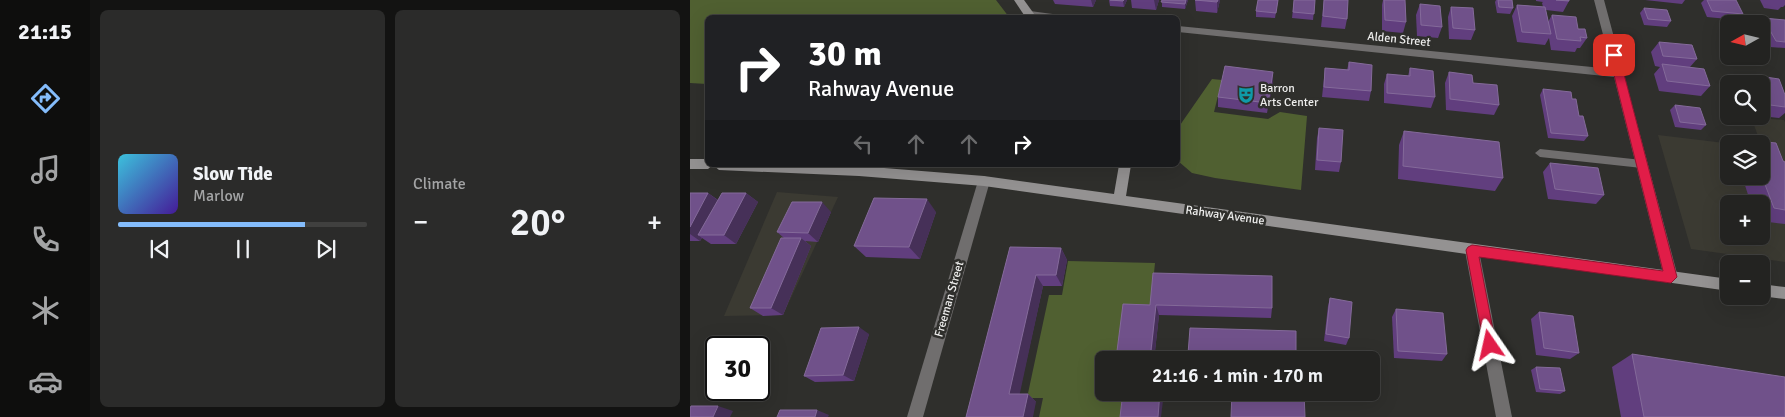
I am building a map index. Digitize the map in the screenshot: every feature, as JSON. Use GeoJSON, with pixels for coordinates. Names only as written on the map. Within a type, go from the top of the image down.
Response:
{"type":"FeatureCollection","features":[{"type":"Feature","properties":{"kind":"main road"},"geometry":{"type":"LineString","coordinates":[[1019,0],[1030,15]]}},
{"type":"Feature","properties":{"kind":"main road"},"geometry":{"type":"LineString","coordinates":[[690,164],[705,164]]}},
{"type":"Feature","properties":{"kind":"main road","name":"Rahway Avenue"},"geometry":{"type":"LineString","coordinates":[[766,167],[859,171],[984,181],[1720,285]]}},
{"type":"Feature","properties":{"kind":"main road"},"geometry":{"type":"LineString","coordinates":[[1119,200],[1125,167]]}},
{"type":"Feature","properties":{"kind":"main road"},"geometry":{"type":"LineString","coordinates":[[1770,291],[1785,293]]}},
{"type":"Feature","properties":{"kind":"street"},"geometry":{"type":"LineString","coordinates":[[1599,0],[1671,277]]}},
{"type":"Feature","properties":{"kind":"street","name":"Alden Street"},"geometry":{"type":"LineString","coordinates":[[1180,29],[1619,74]]}},
{"type":"Feature","properties":{"kind":"street","name":"Freeman Street"},"geometry":{"type":"LineString","coordinates":[[915,417],[984,181]]}},
{"type":"Feature","properties":{"kind":"street"},"geometry":{"type":"LineString","coordinates":[[1472,250],[1504,417]]}},
{"type":"Feature","properties":{"kind":"lane"},"geometry":{"type":"LineString","coordinates":[[1540,152],[1642,164]]}},
{"type":"Feature","properties":{"kind":"shaded area"},"geometry":{"type":"Polygon","coordinates":[[[1770,119],[1784,120],[1785,262],[1770,260],[1770,255],[1734,255],[1691,249],[1658,135],[1720,142],[1720,185],[1770,185],[1770,135],[1758,135],[1754,125],[1770,125],[1770,119]]]}},
{"type":"Feature","properties":{"kind":"shaded area"},"geometry":{"type":"Polygon","coordinates":[[[777,192],[838,197],[783,315],[724,316],[777,192]]]}},
{"type":"Feature","properties":{"kind":"green space"},"geometry":{"type":"Polygon","coordinates":[[[690,0],[996,0],[1007,15],[705,15],[705,84],[690,83],[690,0]]]}},
{"type":"Feature","properties":{"kind":"green space"},"geometry":{"type":"Polygon","coordinates":[[[1212,79],[1222,80],[1214,112],[1268,119],[1280,112],[1307,116],[1301,190],[1192,173],[1180,163],[1180,125],[1212,79]]]}},
{"type":"Feature","properties":{"kind":"green space"},"geometry":{"type":"Polygon","coordinates":[[[1068,261],[1155,263],[1150,313],[1126,351],[1095,351],[1095,401],[1126,401],[1124,417],[1039,417],[1043,398],[1027,398],[1049,295],[1062,295],[1068,261]]]}},
{"type":"Feature","properties":{"kind":"building"},"geometry":{"type":"Polygon","coordinates":[[[1162,0],[1186,0],[1185,4],[1161,2],[1162,0]]]}},
{"type":"Feature","properties":{"kind":"building"},"geometry":{"type":"Polygon","coordinates":[[[1195,0],[1218,0],[1217,2],[1195,0]]]}},
{"type":"Feature","properties":{"kind":"building"},"geometry":{"type":"Polygon","coordinates":[[[1258,0],[1278,0],[1276,13],[1256,11],[1258,0]]]}},
{"type":"Feature","properties":{"kind":"building"},"geometry":{"type":"Polygon","coordinates":[[[1294,0],[1315,0],[1314,14],[1293,12],[1294,0]]]}},
{"type":"Feature","properties":{"kind":"building"},"geometry":{"type":"Polygon","coordinates":[[[1324,0],[1348,0],[1347,19],[1323,16],[1324,0]]]}},
{"type":"Feature","properties":{"kind":"building"},"geometry":{"type":"Polygon","coordinates":[[[1384,0],[1405,0],[1406,22],[1385,20],[1384,0]]]}},
{"type":"Feature","properties":{"kind":"building"},"geometry":{"type":"Polygon","coordinates":[[[1498,0],[1512,0],[1513,8],[1499,7],[1498,0]]]}},
{"type":"Feature","properties":{"kind":"building"},"geometry":{"type":"Polygon","coordinates":[[[1707,0],[1736,0],[1743,14],[1712,11],[1707,0]]]}},
{"type":"Feature","properties":{"kind":"building"},"geometry":{"type":"Polygon","coordinates":[[[1420,4],[1440,6],[1442,27],[1421,25],[1420,4]]]}},
{"type":"Feature","properties":{"kind":"building"},"geometry":{"type":"Polygon","coordinates":[[[1517,5],[1545,7],[1551,34],[1522,32],[1517,5]]]}},
{"type":"Feature","properties":{"kind":"building"},"geometry":{"type":"Polygon","coordinates":[[[1451,7],[1473,8],[1475,30],[1453,28],[1451,7]]]}},
{"type":"Feature","properties":{"kind":"building"},"geometry":{"type":"Polygon","coordinates":[[[1644,8],[1667,10],[1671,21],[1648,19],[1644,8]]]}},
{"type":"Feature","properties":{"kind":"building"},"geometry":{"type":"Polygon","coordinates":[[[1552,15],[1576,17],[1578,29],[1585,29],[1587,38],[1580,37],[1581,41],[1557,39],[1552,15]]]}},
{"type":"Feature","properties":{"kind":"building"},"geometry":{"type":"Polygon","coordinates":[[[1770,19],[1785,20],[1785,42],[1776,41],[1770,30],[1770,19]]]}},
{"type":"Feature","properties":{"kind":"building"},"geometry":{"type":"Polygon","coordinates":[[[1659,42],[1692,45],[1697,59],[1663,56],[1659,42]]]}},
{"type":"Feature","properties":{"kind":"building"},"geometry":{"type":"Polygon","coordinates":[[[1349,62],[1372,65],[1371,91],[1324,87],[1325,68],[1349,70],[1349,62]]]}},
{"type":"Feature","properties":{"kind":"building"},"geometry":{"type":"Polygon","coordinates":[[[1662,64],[1704,69],[1710,86],[1667,81],[1662,64]]]}},
{"type":"Feature","properties":{"kind":"building","name":"Barron Arts Center"},"geometry":{"type":"Polygon","coordinates":[[[1225,66],[1273,72],[1268,103],[1218,97],[1225,66]]]}},
{"type":"Feature","properties":{"kind":"building"},"geometry":{"type":"Polygon","coordinates":[[[1410,68],[1433,71],[1435,97],[1387,93],[1387,74],[1410,76],[1410,68]]]}},
{"type":"Feature","properties":{"kind":"building"},"geometry":{"type":"Polygon","coordinates":[[[1449,72],[1472,75],[1473,83],[1497,85],[1499,105],[1450,99],[1449,72]]]}},
{"type":"Feature","properties":{"kind":"building"},"geometry":{"type":"Polygon","coordinates":[[[1770,78],[1779,79],[1785,95],[1785,107],[1770,105],[1770,78]]]}},
{"type":"Feature","properties":{"kind":"building"},"geometry":{"type":"Polygon","coordinates":[[[1543,89],[1571,92],[1572,99],[1576,99],[1579,116],[1583,116],[1588,136],[1551,133],[1543,89]]]}},
{"type":"Feature","properties":{"kind":"building"},"geometry":{"type":"Polygon","coordinates":[[[1675,105],[1700,108],[1706,125],[1680,122],[1675,105]]]}},
{"type":"Feature","properties":{"kind":"building"},"geometry":{"type":"Polygon","coordinates":[[[1319,128],[1343,130],[1341,162],[1317,160],[1319,128]]]}},
{"type":"Feature","properties":{"kind":"building"},"geometry":{"type":"Polygon","coordinates":[[[1404,131],[1499,142],[1503,178],[1403,166],[1404,131]]]}},
{"type":"Feature","properties":{"kind":"building"},"geometry":{"type":"Polygon","coordinates":[[[1770,142],[1776,143],[1785,162],[1785,210],[1774,208],[1765,185],[1770,185],[1770,142]]]}},
{"type":"Feature","properties":{"kind":"building"},"geometry":{"type":"Polygon","coordinates":[[[1550,163],[1598,168],[1604,195],[1555,189],[1550,163]]]}},
{"type":"Feature","properties":{"kind":"building"},"geometry":{"type":"Polygon","coordinates":[[[690,193],[708,193],[690,227],[690,193]]]}},
{"type":"Feature","properties":{"kind":"building"},"geometry":{"type":"Polygon","coordinates":[[[722,193],[746,193],[724,235],[698,235],[722,193]]]}},
{"type":"Feature","properties":{"kind":"building"},"geometry":{"type":"Polygon","coordinates":[[[874,198],[927,199],[909,247],[854,246],[874,198]]]}},
{"type":"Feature","properties":{"kind":"building"},"geometry":{"type":"Polygon","coordinates":[[[792,202],[822,202],[808,233],[777,232],[792,202]]]}},
{"type":"Feature","properties":{"kind":"building"},"geometry":{"type":"Polygon","coordinates":[[[781,238],[801,238],[771,308],[750,308],[781,238]]]}},
{"type":"Feature","properties":{"kind":"building"},"geometry":{"type":"Polygon","coordinates":[[[1010,247],[1061,248],[1056,275],[1036,275],[1009,394],[1028,394],[1023,417],[966,417],[1010,247]]]}},
{"type":"Feature","properties":{"kind":"building"},"geometry":{"type":"Polygon","coordinates":[[[1153,273],[1272,276],[1272,308],[1156,305],[1151,351],[1117,351],[1123,304],[1150,305],[1153,273]]]}},
{"type":"Feature","properties":{"kind":"building"},"geometry":{"type":"Polygon","coordinates":[[[1330,298],[1352,302],[1349,338],[1326,334],[1330,298]]]}},
{"type":"Feature","properties":{"kind":"building"},"geometry":{"type":"Polygon","coordinates":[[[1396,309],[1443,313],[1447,354],[1398,351],[1396,309]]]}},
{"type":"Feature","properties":{"kind":"building"},"geometry":{"type":"Polygon","coordinates":[[[1539,312],[1573,316],[1579,353],[1544,348],[1539,312]]]}},
{"type":"Feature","properties":{"kind":"building"},"geometry":{"type":"Polygon","coordinates":[[[859,327],[843,375],[804,376],[821,328],[859,327]]]}},
{"type":"Feature","properties":{"kind":"building"},"geometry":{"type":"Polygon","coordinates":[[[1190,328],[1296,331],[1296,351],[1188,351],[1190,328]]]}},
{"type":"Feature","properties":{"kind":"building"},"geometry":{"type":"Polygon","coordinates":[[[1632,354],[1785,377],[1785,417],[1644,417],[1632,354]]]}},
{"type":"Feature","properties":{"kind":"building"},"geometry":{"type":"Polygon","coordinates":[[[1536,367],[1560,368],[1565,391],[1540,389],[1536,367]]]}},
{"type":"Feature","properties":{"kind":"building"},"geometry":{"type":"Polygon","coordinates":[[[1122,401],[1159,401],[1158,417],[1120,417],[1122,401]]]}},
{"type":"Feature","properties":{"kind":"building"},"geometry":{"type":"Polygon","coordinates":[[[1232,401],[1304,401],[1305,417],[1231,417],[1232,401]]]}},
{"type":"Feature","properties":{"kind":"building"},"geometry":{"type":"Polygon","coordinates":[[[691,406],[718,406],[713,417],[690,417],[691,406]]]}},
{"type":"Feature","properties":{"kind":"building"},"geometry":{"type":"Polygon","coordinates":[[[780,410],[817,410],[815,417],[777,417],[780,410]]]}},
{"type":"Feature","properties":{"kind":"place","name":"Barron Arts Center"},"geometry":{"type":"Point","coordinates":[1246,95]}},
{"type":"Feature","properties":{"kind":"route"},"geometry":{"type":"LineString","coordinates":[[1490,345],[1472,250],[1671,277],[1614,55]]}}]}
